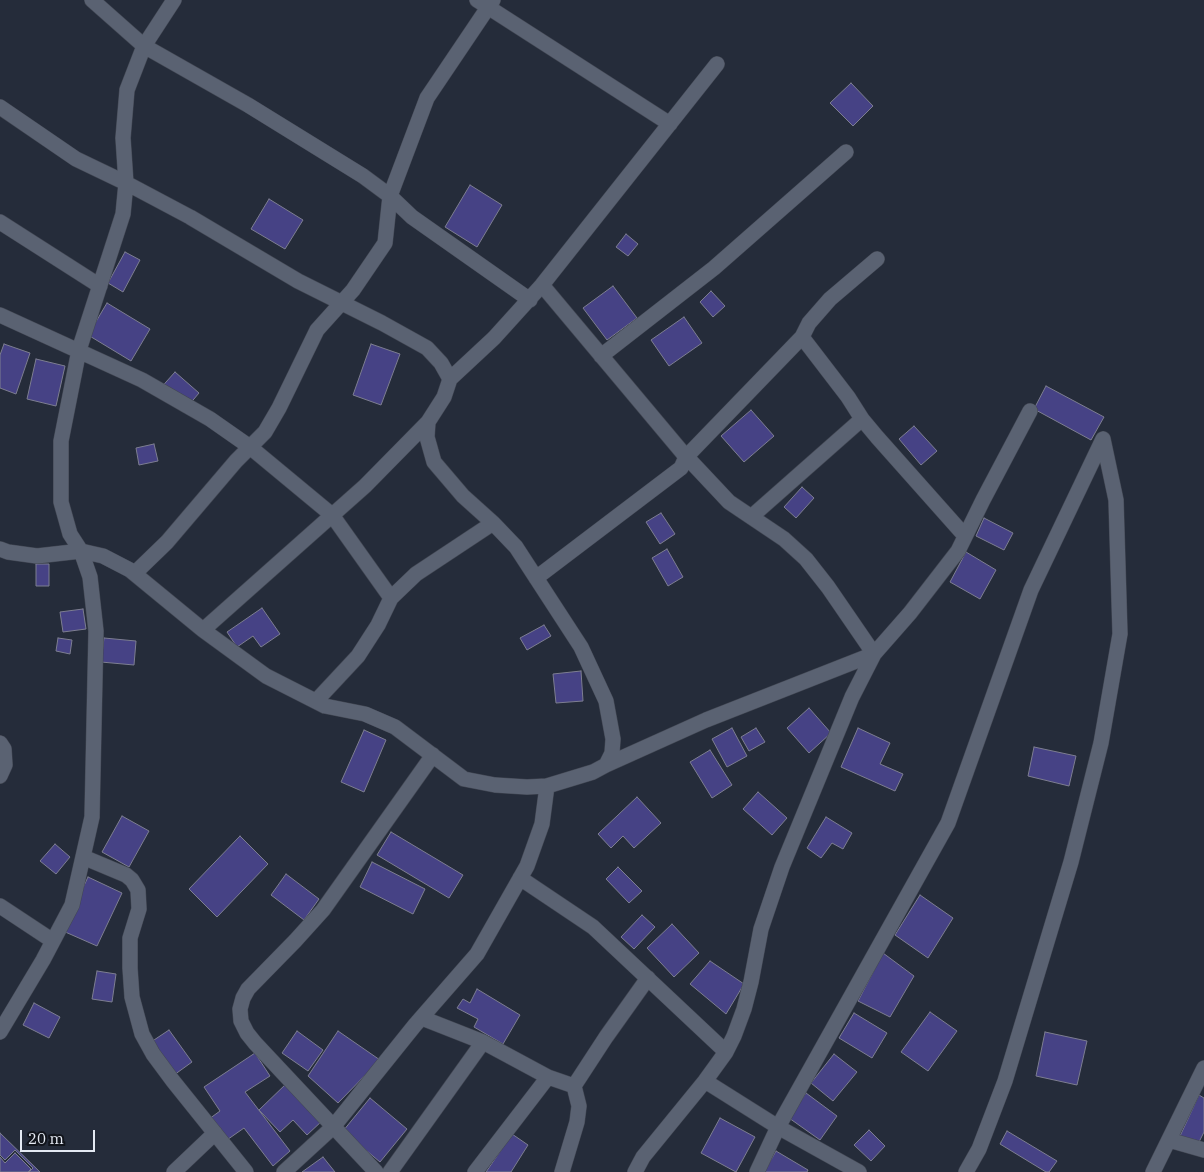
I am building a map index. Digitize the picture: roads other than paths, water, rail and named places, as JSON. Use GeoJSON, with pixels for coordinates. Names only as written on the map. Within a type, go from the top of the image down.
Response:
{"type":"FeatureCollection","features":[{"type":"Feature","properties":{"kind":"street"},"geometry":{"type":"LineString","coordinates":[[92,0],[144,46],[248,105],[363,176],[390,196],[412,217],[530,300]]}},
{"type":"Feature","properties":{"kind":"street"},"geometry":{"type":"LineString","coordinates":[[0,1032],[72,905],[92,817],[96,631],[90,577],[81,551],[70,534],[60,502],[61,441],[79,350],[123,214],[126,183],[123,138],[127,90],[144,46],[174,0]]}},
{"type":"Feature","properties":{"kind":"street"},"geometry":{"type":"LineString","coordinates":[[135,573],[166,542],[265,432],[280,408],[317,330],[353,290],[384,243],[390,196],[427,98],[486,2],[670,124]]}},
{"type":"Feature","properties":{"kind":"street"},"geometry":{"type":"LineString","coordinates":[[203,630],[365,486],[428,422],[444,397],[450,379],[494,338],[542,286],[717,64]]}},
{"type":"Feature","properties":{"kind":"street"},"geometry":{"type":"LineString","coordinates":[[0,107],[76,159],[190,217],[298,281],[427,348],[441,363],[450,379]]}},
{"type":"Feature","properties":{"kind":"street"},"geometry":{"type":"LineString","coordinates":[[601,356],[714,268],[846,152]]}},
{"type":"Feature","properties":{"kind":"street"},"geometry":{"type":"LineString","coordinates":[[0,222],[100,286]]}},
{"type":"Feature","properties":{"kind":"street"},"geometry":{"type":"LineString","coordinates":[[536,578],[681,468],[686,457],[802,337],[809,323],[830,299],[877,259]]}},
{"type":"Feature","properties":{"kind":"street"},"geometry":{"type":"LineString","coordinates":[[542,286],[686,457],[729,502],[784,539],[806,559],[828,587],[874,654]]}},
{"type":"Feature","properties":{"kind":"street"},"geometry":{"type":"LineString","coordinates":[[0,315],[142,380],[210,419],[250,447],[332,515],[390,598]]}},
{"type":"Feature","properties":{"kind":"street"},"geometry":{"type":"LineString","coordinates":[[802,337],[848,396],[862,418],[965,536]]}},
{"type":"Feature","properties":{"kind":"street"},"geometry":{"type":"LineString","coordinates":[[635,1172],[643,1157],[705,1081],[726,1052],[734,1036],[744,1009],[761,929],[782,866],[852,697],[874,654],[910,613],[958,551],[1030,411]]}},
{"type":"Feature","properties":{"kind":"street"},"geometry":{"type":"LineString","coordinates":[[751,517],[862,418]]}},
{"type":"Feature","properties":{"kind":"street"},"geometry":{"type":"LineString","coordinates":[[428,422],[427,437],[434,462],[463,496],[516,547],[581,647],[606,701],[613,739],[612,753],[606,765]]}},
{"type":"Feature","properties":{"kind":"street"},"geometry":{"type":"LineString","coordinates":[[757,1172],[778,1127],[948,823],[1031,590],[1103,439],[1116,500],[1120,634],[1101,743],[1071,862],[1006,1082],[979,1148],[966,1172]]}},
{"type":"Feature","properties":{"kind":"street"},"geometry":{"type":"LineString","coordinates":[[316,701],[358,656],[378,625],[390,598],[416,574],[493,523]]}},
{"type":"Feature","properties":{"kind":"street"},"geometry":{"type":"LineString","coordinates":[[0,549],[36,556],[81,551],[103,556],[135,573],[203,630],[266,676],[325,706],[365,714],[395,727],[464,779],[495,785],[547,786],[593,772],[706,720],[874,654]]}},
{"type":"Feature","properties":{"kind":"street"},"geometry":{"type":"LineString","coordinates":[[0,743],[4,749],[5,765],[0,776]]}},
{"type":"Feature","properties":{"kind":"street"},"geometry":{"type":"LineString","coordinates":[[376,1172],[255,1044],[241,1020],[240,1009],[248,989],[323,910],[433,755]]}},
{"type":"Feature","properties":{"kind":"street"},"geometry":{"type":"LineString","coordinates":[[284,1172],[333,1127],[477,954],[527,866],[542,824],[547,786]]}},
{"type":"Feature","properties":{"kind":"street"},"geometry":{"type":"LineString","coordinates":[[83,857],[126,875],[132,880],[138,890],[138,908],[130,938],[130,968],[132,997],[142,1034],[173,1081],[246,1172]]}},
{"type":"Feature","properties":{"kind":"street"},"geometry":{"type":"LineString","coordinates":[[520,878],[593,927],[726,1052]]}},
{"type":"Feature","properties":{"kind":"street"},"geometry":{"type":"LineString","coordinates":[[0,906],[53,941]]}},
{"type":"Feature","properties":{"kind":"street"},"geometry":{"type":"LineString","coordinates":[[562,1172],[577,1122],[579,1106],[574,1086],[648,978]]}},
{"type":"Feature","properties":{"kind":"street"},"geometry":{"type":"LineString","coordinates":[[422,1018],[483,1042],[548,1077],[574,1086]]}},
{"type":"Feature","properties":{"kind":"street"},"geometry":{"type":"LineString","coordinates":[[390,1172],[483,1042]]}},
{"type":"Feature","properties":{"kind":"street"},"geometry":{"type":"LineString","coordinates":[[1153,1172],[1204,1068]]}},
{"type":"Feature","properties":{"kind":"street"},"geometry":{"type":"LineString","coordinates":[[475,1172],[548,1077]]}},
{"type":"Feature","properties":{"kind":"street"},"geometry":{"type":"LineString","coordinates":[[705,1081],[778,1127],[859,1172]]}},
{"type":"Feature","properties":{"kind":"street"},"geometry":{"type":"LineString","coordinates":[[174,1172],[215,1133]]}},
{"type":"Feature","properties":{"kind":"street"},"geometry":{"type":"LineString","coordinates":[[1169,1140],[1204,1150]]}}]}
